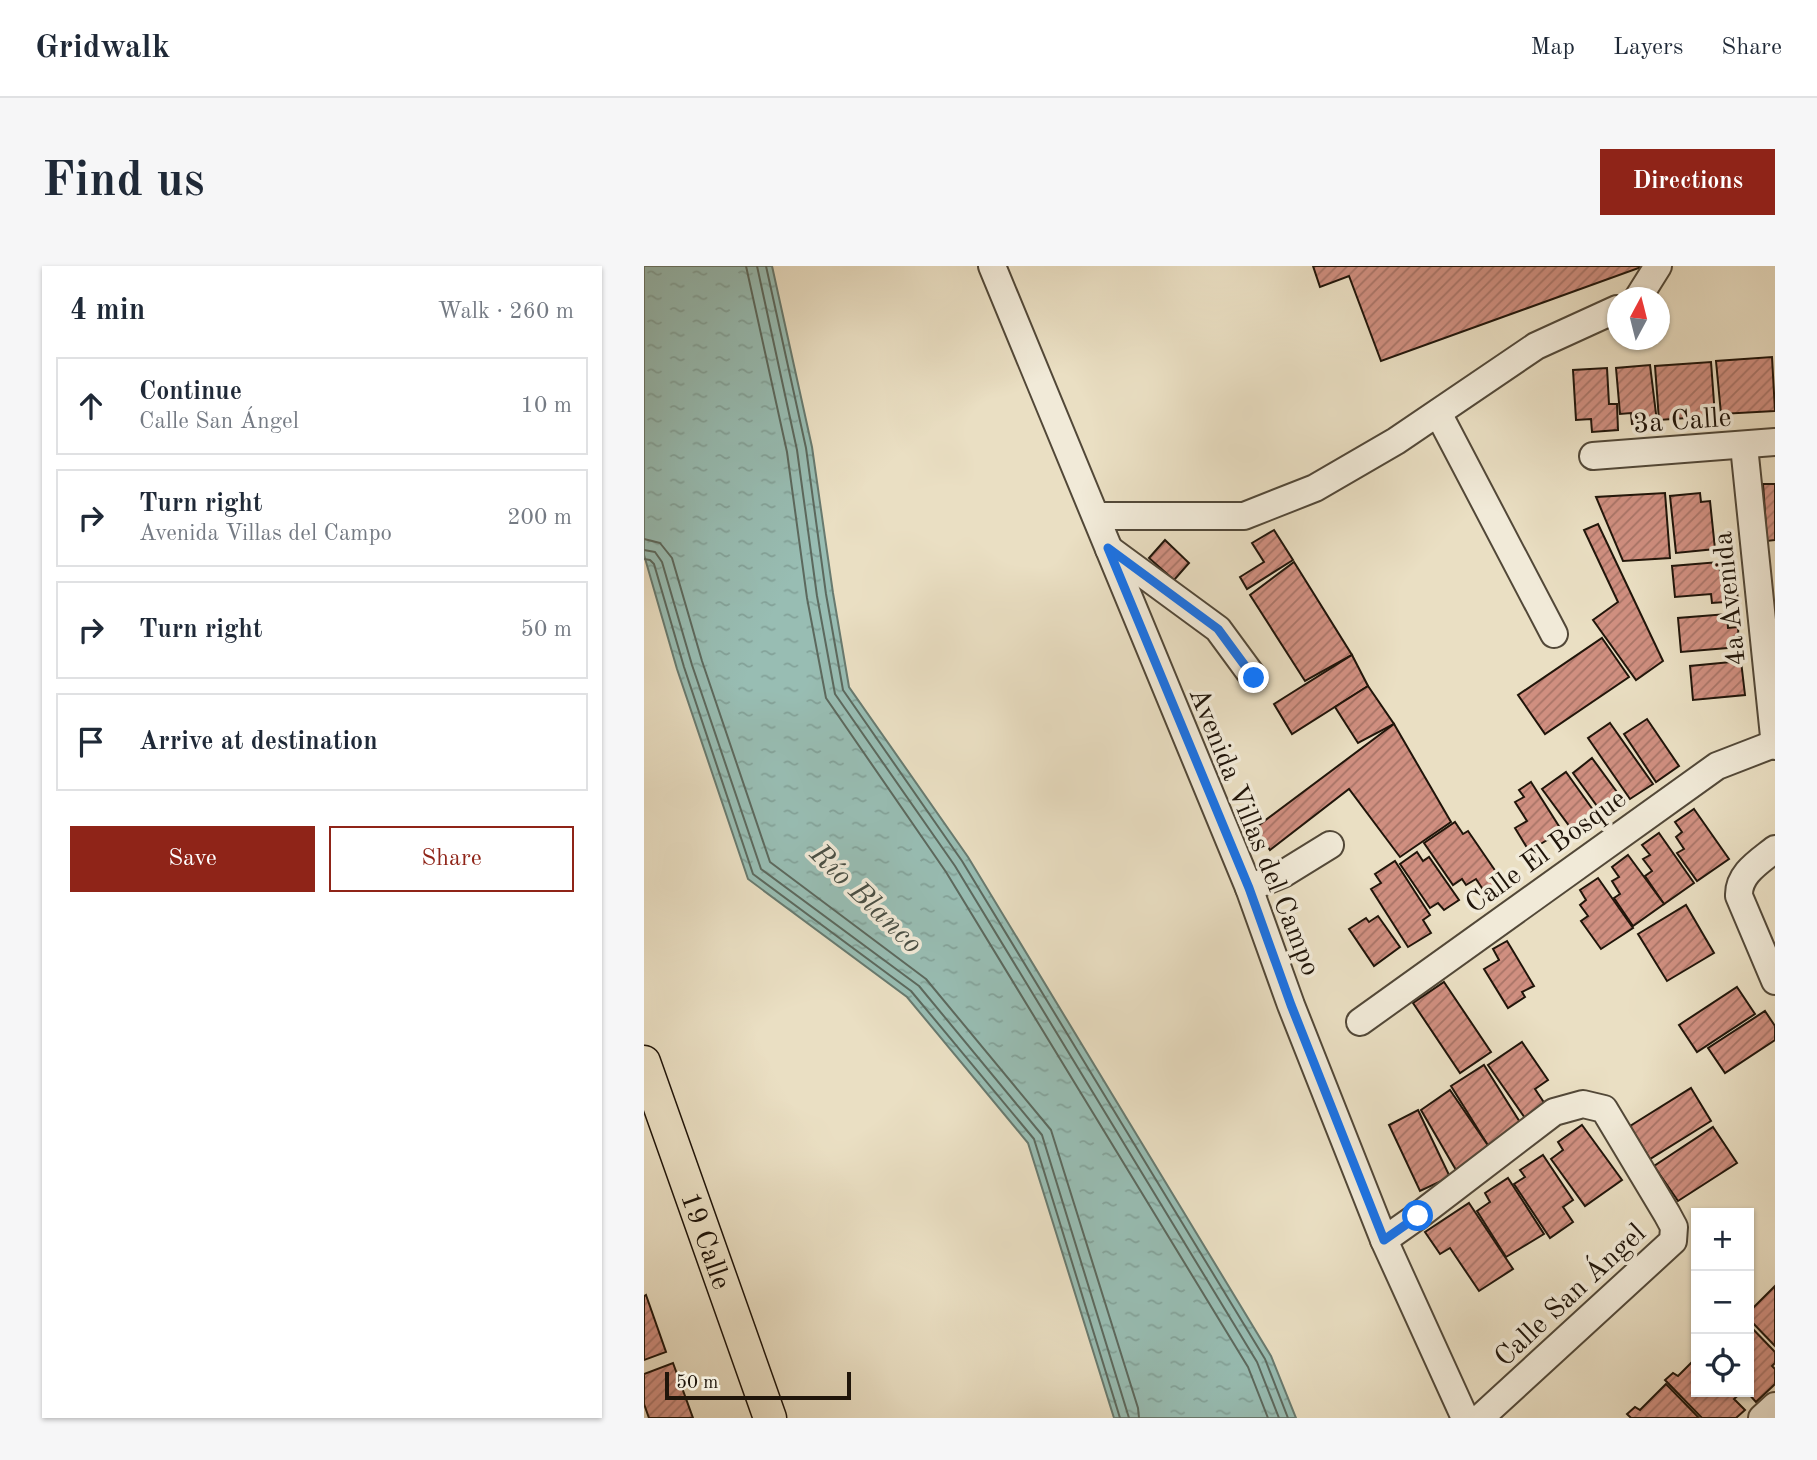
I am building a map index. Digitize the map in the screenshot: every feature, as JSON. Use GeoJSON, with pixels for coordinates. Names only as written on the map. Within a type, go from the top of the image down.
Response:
{"type":"FeatureCollection","features":[{"type":"Feature","properties":{"kind":"main road","name":"19 Calle"},"geometry":{"type":"LineString","coordinates":[[644,1062],[770,1418]]}},
{"type":"Feature","properties":{"kind":"street","name":"Avenida Villas del Campo"},"geometry":{"type":"LineString","coordinates":[[992,266],[1249,888],[1291,1005],[1384,1240],[1465,1418]]}},
{"type":"Feature","properties":{"kind":"street"},"geometry":{"type":"LineString","coordinates":[[1645,287],[1658,266]]}},
{"type":"Feature","properties":{"kind":"street"},"geometry":{"type":"LineString","coordinates":[[1096,516],[1244,516],[1315,488],[1396,441],[1536,346],[1607,313]]}},
{"type":"Feature","properties":{"kind":"street"},"geometry":{"type":"LineString","coordinates":[[1438,413],[1554,635]]}},
{"type":"Feature","properties":{"kind":"street","name":"3a Calle"},"geometry":{"type":"LineString","coordinates":[[1593,456],[1775,442]]}},
{"type":"Feature","properties":{"kind":"street","name":"4a Avenida"},"geometry":{"type":"LineString","coordinates":[[1744,446],[1774,745]]}},
{"type":"Feature","properties":{"kind":"street"},"geometry":{"type":"LineString","coordinates":[[1108,548],[1218,629],[1254,678]]}},
{"type":"Feature","properties":{"kind":"street","name":"Calle El Bosque"},"geometry":{"type":"LineString","coordinates":[[1360,1022],[1717,765],[1774,745]]}},
{"type":"Feature","properties":{"kind":"street"},"geometry":{"type":"LineString","coordinates":[[1249,888],[1283,874],[1331,845]]}},
{"type":"Feature","properties":{"kind":"street"},"geometry":{"type":"LineString","coordinates":[[1775,849],[1751,868],[1738,885],[1739,896],[1775,981]]}},
{"type":"Feature","properties":{"kind":"street","name":"Calle San Ángel"},"geometry":{"type":"LineString","coordinates":[[1384,1240],[1554,1112],[1583,1104],[1604,1109],[1667,1214],[1674,1227],[1673,1241],[1480,1418]]}},
{"type":"Feature","properties":{"kind":"street"},"geometry":{"type":"LineString","coordinates":[[1762,1418],[1775,1406]]}},
{"type":"Feature","properties":{"kind":"water","name":"Río Blanco"},"geometry":{"type":"Polygon","coordinates":[[[644,266],[772,266],[812,447],[849,687],[968,857],[1271,1356],[1296,1418],[1114,1418],[1028,1143],[907,997],[748,879],[677,669],[644,555],[644,266]]]}},
{"type":"Feature","properties":{"kind":"building"},"geometry":{"type":"Polygon","coordinates":[[[1313,266],[1644,266],[1381,361],[1349,276],[1320,287],[1313,266]]]}},
{"type":"Feature","properties":{"kind":"building"},"geometry":{"type":"Polygon","coordinates":[[[1772,357],[1775,411],[1721,414],[1716,361],[1772,357]]]}},
{"type":"Feature","properties":{"kind":"building"},"geometry":{"type":"Polygon","coordinates":[[[1711,362],[1715,416],[1659,420],[1655,366],[1711,362]]]}},
{"type":"Feature","properties":{"kind":"building"},"geometry":{"type":"Polygon","coordinates":[[[1650,365],[1657,422],[1632,424],[1631,413],[1620,414],[1616,368],[1650,365]]]}},
{"type":"Feature","properties":{"kind":"building"},"geometry":{"type":"Polygon","coordinates":[[[1607,368],[1609,404],[1617,404],[1618,430],[1592,432],[1591,419],[1576,420],[1573,370],[1607,368]]]}},
{"type":"Feature","properties":{"kind":"building"},"geometry":{"type":"Polygon","coordinates":[[[1763,484],[1775,484],[1775,540],[1767,541],[1763,484]]]}},
{"type":"Feature","properties":{"kind":"building"},"geometry":{"type":"Polygon","coordinates":[[[1665,493],[1670,558],[1623,561],[1596,497],[1665,493]]]}},
{"type":"Feature","properties":{"kind":"building"},"geometry":{"type":"Polygon","coordinates":[[[1700,493],[1701,502],[1710,501],[1715,549],[1676,553],[1670,496],[1700,493]]]}},
{"type":"Feature","properties":{"kind":"building"},"geometry":{"type":"Polygon","coordinates":[[[1598,524],[1663,661],[1636,680],[1593,620],[1618,602],[1584,530],[1598,524]]]}},
{"type":"Feature","properties":{"kind":"building"},"geometry":{"type":"Polygon","coordinates":[[[1274,530],[1293,560],[1247,589],[1240,577],[1264,562],[1252,543],[1274,530]]]}},
{"type":"Feature","properties":{"kind":"building"},"geometry":{"type":"Polygon","coordinates":[[[1165,540],[1189,563],[1174,580],[1149,558],[1165,540]]]}},
{"type":"Feature","properties":{"kind":"building"},"geometry":{"type":"Polygon","coordinates":[[[1294,562],[1352,655],[1305,681],[1250,595],[1294,562]]]}},
{"type":"Feature","properties":{"kind":"building"},"geometry":{"type":"Polygon","coordinates":[[[1719,562],[1720,572],[1735,571],[1738,601],[1712,603],[1711,594],[1675,597],[1672,566],[1719,562]]]}},
{"type":"Feature","properties":{"kind":"building"},"geometry":{"type":"Polygon","coordinates":[[[1727,614],[1728,628],[1738,627],[1739,647],[1681,652],[1678,618],[1727,614]]]}},
{"type":"Feature","properties":{"kind":"building"},"geometry":{"type":"Polygon","coordinates":[[[1602,638],[1629,677],[1545,734],[1518,695],[1602,638]]]}},
{"type":"Feature","properties":{"kind":"building"},"geometry":{"type":"Polygon","coordinates":[[[1352,655],[1368,686],[1292,734],[1274,704],[1352,655]]]}},
{"type":"Feature","properties":{"kind":"building"},"geometry":{"type":"Polygon","coordinates":[[[1741,661],[1745,695],[1693,700],[1690,666],[1741,661]]]}},
{"type":"Feature","properties":{"kind":"building"},"geometry":{"type":"Polygon","coordinates":[[[1368,686],[1394,724],[1358,743],[1335,707],[1368,686]]]}},
{"type":"Feature","properties":{"kind":"building"},"geometry":{"type":"Polygon","coordinates":[[[1647,719],[1679,766],[1656,782],[1624,734],[1647,719]]]}},
{"type":"Feature","properties":{"kind":"building"},"geometry":{"type":"Polygon","coordinates":[[[1610,723],[1653,784],[1630,799],[1588,738],[1610,723]]]}},
{"type":"Feature","properties":{"kind":"building"},"geometry":{"type":"Polygon","coordinates":[[[1394,724],[1451,822],[1400,857],[1349,789],[1270,850],[1255,828],[1394,724]]]}},
{"type":"Feature","properties":{"kind":"building"},"geometry":{"type":"Polygon","coordinates":[[[1592,758],[1625,803],[1605,817],[1573,773],[1592,758]]]}},
{"type":"Feature","properties":{"kind":"building"},"geometry":{"type":"Polygon","coordinates":[[[1566,772],[1596,814],[1573,831],[1542,789],[1566,772]]]}},
{"type":"Feature","properties":{"kind":"building"},"geometry":{"type":"Polygon","coordinates":[[[1531,782],[1562,831],[1529,851],[1515,828],[1527,821],[1515,802],[1524,797],[1519,790],[1531,782]]]}},
{"type":"Feature","properties":{"kind":"building"},"geometry":{"type":"Polygon","coordinates":[[[1694,809],[1729,859],[1697,881],[1677,853],[1684,849],[1676,837],[1682,832],[1675,822],[1694,809]]]}},
{"type":"Feature","properties":{"kind":"building"},"geometry":{"type":"Polygon","coordinates":[[[1455,822],[1463,834],[1468,831],[1505,885],[1488,897],[1476,879],[1466,885],[1462,879],[1453,885],[1424,843],[1455,822]]]}},
{"type":"Feature","properties":{"kind":"building"},"geometry":{"type":"Polygon","coordinates":[[[1659,833],[1694,883],[1664,904],[1645,876],[1652,871],[1643,859],[1650,855],[1642,845],[1659,833]]]}},
{"type":"Feature","properties":{"kind":"building"},"geometry":{"type":"Polygon","coordinates":[[[1417,852],[1423,861],[1429,857],[1459,900],[1444,910],[1438,903],[1430,908],[1400,864],[1417,852]]]}},
{"type":"Feature","properties":{"kind":"building"},"geometry":{"type":"Polygon","coordinates":[[[1628,855],[1664,904],[1633,926],[1614,898],[1620,894],[1612,881],[1619,877],[1612,867],[1628,855]]]}},
{"type":"Feature","properties":{"kind":"building"},"geometry":{"type":"Polygon","coordinates":[[[1395,861],[1430,915],[1423,920],[1431,933],[1408,947],[1371,889],[1381,883],[1375,874],[1395,861]]]}},
{"type":"Feature","properties":{"kind":"building"},"geometry":{"type":"Polygon","coordinates":[[[1598,878],[1633,928],[1601,949],[1581,921],[1588,916],[1580,905],[1586,900],[1580,890],[1598,878]]]}},
{"type":"Feature","properties":{"kind":"building"},"geometry":{"type":"Polygon","coordinates":[[[1686,905],[1714,953],[1667,981],[1638,934],[1686,905]]]}},
{"type":"Feature","properties":{"kind":"building"},"geometry":{"type":"Polygon","coordinates":[[[1378,916],[1400,947],[1374,966],[1349,929],[1366,918],[1369,922],[1378,916]]]}},
{"type":"Feature","properties":{"kind":"building"},"geometry":{"type":"Polygon","coordinates":[[[1507,941],[1534,986],[1522,992],[1525,997],[1508,1008],[1484,969],[1499,960],[1493,949],[1507,941]]]}},
{"type":"Feature","properties":{"kind":"building"},"geometry":{"type":"Polygon","coordinates":[[[1444,982],[1491,1052],[1460,1073],[1413,1003],[1444,982]]]}},
{"type":"Feature","properties":{"kind":"building"},"geometry":{"type":"Polygon","coordinates":[[[1737,987],[1755,1014],[1697,1052],[1679,1025],[1737,987]]]}},
{"type":"Feature","properties":{"kind":"building"},"geometry":{"type":"Polygon","coordinates":[[[1765,1011],[1775,1026],[1775,1040],[1725,1073],[1708,1048],[1765,1011]]]}},
{"type":"Feature","properties":{"kind":"building"},"geometry":{"type":"Polygon","coordinates":[[[1522,1042],[1548,1080],[1535,1089],[1547,1107],[1527,1121],[1488,1065],[1522,1042]]]}},
{"type":"Feature","properties":{"kind":"building"},"geometry":{"type":"Polygon","coordinates":[[[1484,1065],[1523,1127],[1489,1147],[1451,1086],[1484,1065]]]}},
{"type":"Feature","properties":{"kind":"building"},"geometry":{"type":"Polygon","coordinates":[[[1691,1088],[1711,1121],[1650,1159],[1630,1126],[1691,1088]]]}},
{"type":"Feature","properties":{"kind":"building"},"geometry":{"type":"Polygon","coordinates":[[[1450,1090],[1489,1147],[1456,1170],[1421,1110],[1450,1090]]]}},
{"type":"Feature","properties":{"kind":"building"},"geometry":{"type":"Polygon","coordinates":[[[1418,1110],[1450,1177],[1420,1191],[1389,1125],[1418,1110]]]}},
{"type":"Feature","properties":{"kind":"building"},"geometry":{"type":"Polygon","coordinates":[[[1582,1125],[1622,1180],[1585,1206],[1551,1159],[1563,1150],[1558,1142],[1582,1125]]]}},
{"type":"Feature","properties":{"kind":"building"},"geometry":{"type":"Polygon","coordinates":[[[1713,1127],[1737,1163],[1678,1201],[1654,1166],[1713,1127]]]}},
{"type":"Feature","properties":{"kind":"building"},"geometry":{"type":"Polygon","coordinates":[[[1543,1155],[1573,1200],[1563,1207],[1573,1222],[1550,1238],[1514,1184],[1525,1177],[1520,1170],[1543,1155]]]}},
{"type":"Feature","properties":{"kind":"building"},"geometry":{"type":"Polygon","coordinates":[[[1508,1178],[1544,1234],[1506,1257],[1477,1211],[1490,1202],[1485,1193],[1508,1178]]]}},
{"type":"Feature","properties":{"kind":"building"},"geometry":{"type":"Polygon","coordinates":[[[1469,1203],[1513,1269],[1479,1291],[1450,1248],[1440,1254],[1425,1232],[1469,1203]]]}},
{"type":"Feature","properties":{"kind":"building"},"geometry":{"type":"Polygon","coordinates":[[[1775,1286],[1775,1346],[1754,1324],[1754,1307],[1775,1286]]]}},
{"type":"Feature","properties":{"kind":"building"},"geometry":{"type":"Polygon","coordinates":[[[646,1295],[666,1352],[644,1360],[644,1296],[646,1295]]]}},
{"type":"Feature","properties":{"kind":"building"},"geometry":{"type":"Polygon","coordinates":[[[1754,1330],[1775,1352],[1775,1363],[1772,1366],[1775,1369],[1775,1384],[1756,1402],[1752,1397],[1754,1397],[1754,1330]]]}},
{"type":"Feature","properties":{"kind":"building"},"geometry":{"type":"Polygon","coordinates":[[[673,1363],[693,1418],[649,1418],[644,1404],[644,1374],[673,1363]]]}},
{"type":"Feature","properties":{"kind":"building"},"geometry":{"type":"Polygon","coordinates":[[[1691,1363],[1691,1397],[1736,1397],[1734,1399],[1745,1410],[1736,1418],[1702,1418],[1665,1380],[1673,1373],[1678,1376],[1691,1363]]]}},
{"type":"Feature","properties":{"kind":"building"},"geometry":{"type":"Polygon","coordinates":[[[1666,1384],[1699,1418],[1631,1418],[1627,1414],[1635,1407],[1640,1410],[1666,1384]]]}},
{"type":"Feature","properties":{"kind":"route"},"geometry":{"type":"LineString","coordinates":[[1254,678],[1218,629],[1108,548],[1249,888],[1291,1005],[1384,1240],[1418,1216]]}}]}
